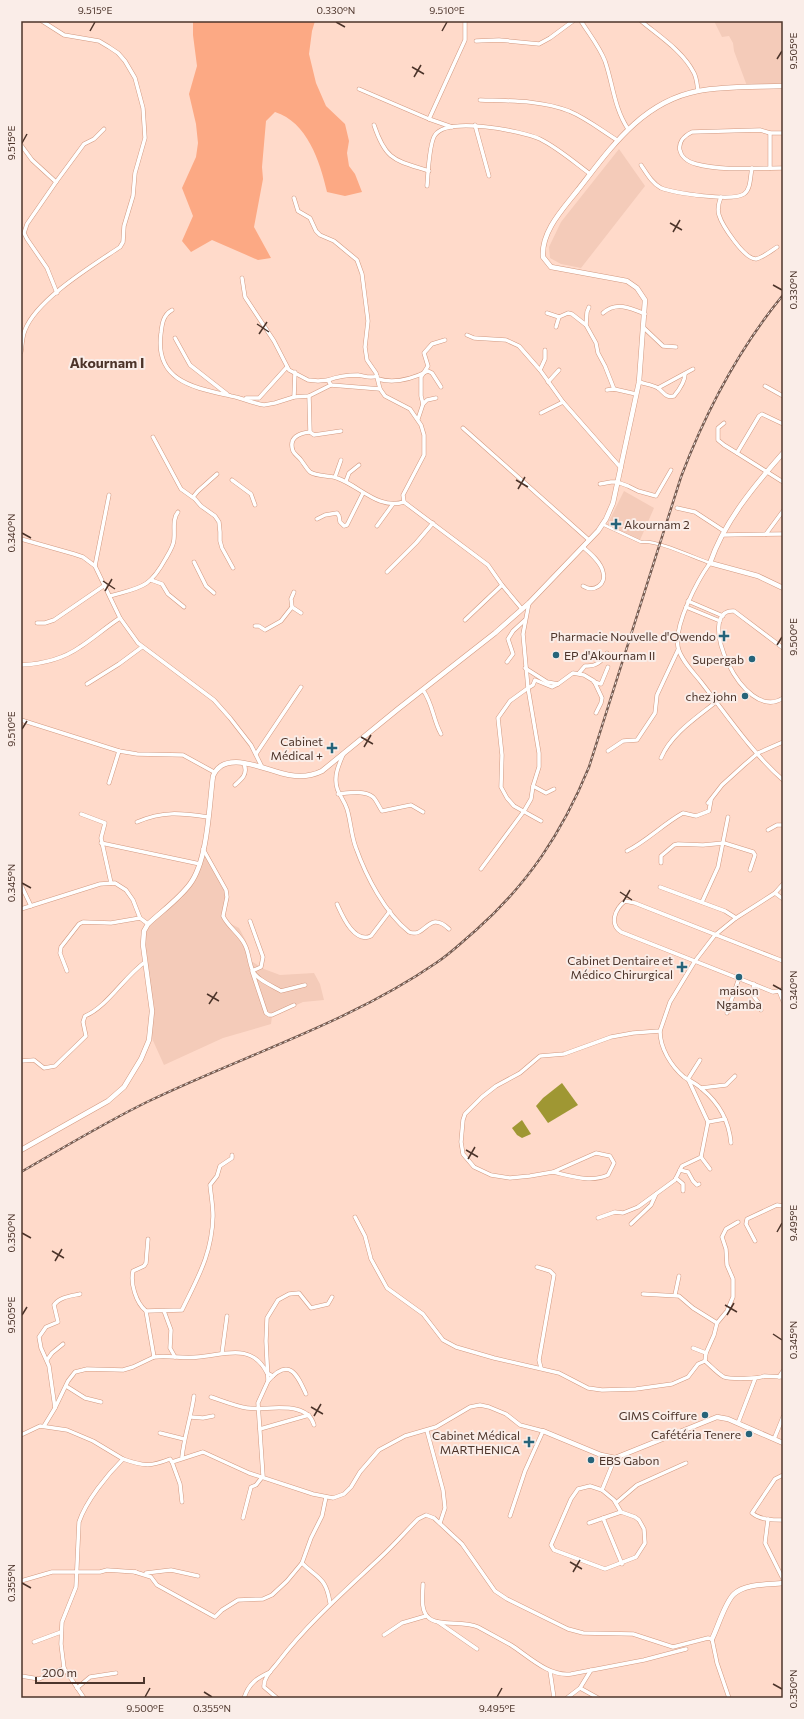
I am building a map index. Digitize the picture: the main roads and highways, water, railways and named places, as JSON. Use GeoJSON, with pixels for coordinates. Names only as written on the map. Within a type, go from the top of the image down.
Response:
{"type":"FeatureCollection","features":[{"type":"Feature","properties":{"kind":"railway"},"geometry":{"type":"LineString","coordinates":[[21,1172],[99,1127],[147,1102],[368,1004],[436,963],[451,952],[494,913],[511,895],[542,856],[555,836],[579,791],[589,767],[681,477],[701,428],[724,382],[738,359],[752,337],[783,295]]}},
{"type":"Feature","properties":{"kind":"place","name":"Akournam 2"},"geometry":{"type":"Point","coordinates":[616,524]}},
{"type":"Feature","properties":{"kind":"place","name":"Pharmacie Nouvelle d'Owendo"},"geometry":{"type":"Point","coordinates":[724,636]}},
{"type":"Feature","properties":{"kind":"place","name":"EP d'Akournam II"},"geometry":{"type":"Point","coordinates":[556,655]}},
{"type":"Feature","properties":{"kind":"place","name":"Supergab"},"geometry":{"type":"Point","coordinates":[752,659]}},
{"type":"Feature","properties":{"kind":"place","name":"chez john"},"geometry":{"type":"Point","coordinates":[745,696]}},
{"type":"Feature","properties":{"kind":"place","name":"Cabinet Médical +"},"geometry":{"type":"Point","coordinates":[332,748]}},
{"type":"Feature","properties":{"kind":"place","name":"Cabinet Dentaire et Médico Chirurgical"},"geometry":{"type":"Point","coordinates":[682,967]}},
{"type":"Feature","properties":{"kind":"place","name":"maison Ngamba"},"geometry":{"type":"Point","coordinates":[739,977]}},
{"type":"Feature","properties":{"kind":"place","name":"GIMS Coiffure"},"geometry":{"type":"Point","coordinates":[705,1415]}},
{"type":"Feature","properties":{"kind":"place","name":"Cafétéria Tenere"},"geometry":{"type":"Point","coordinates":[749,1434]}},
{"type":"Feature","properties":{"kind":"place","name":"Cabinet Médical MARTHENICA"},"geometry":{"type":"Point","coordinates":[529,1442]}},
{"type":"Feature","properties":{"kind":"place","name":"EBS Gabon"},"geometry":{"type":"Point","coordinates":[591,1460]}},
{"type":"Feature","properties":{"kind":"district","name":"Akournam I"},"geometry":{"type":"Point","coordinates":[107,362]}}]}
